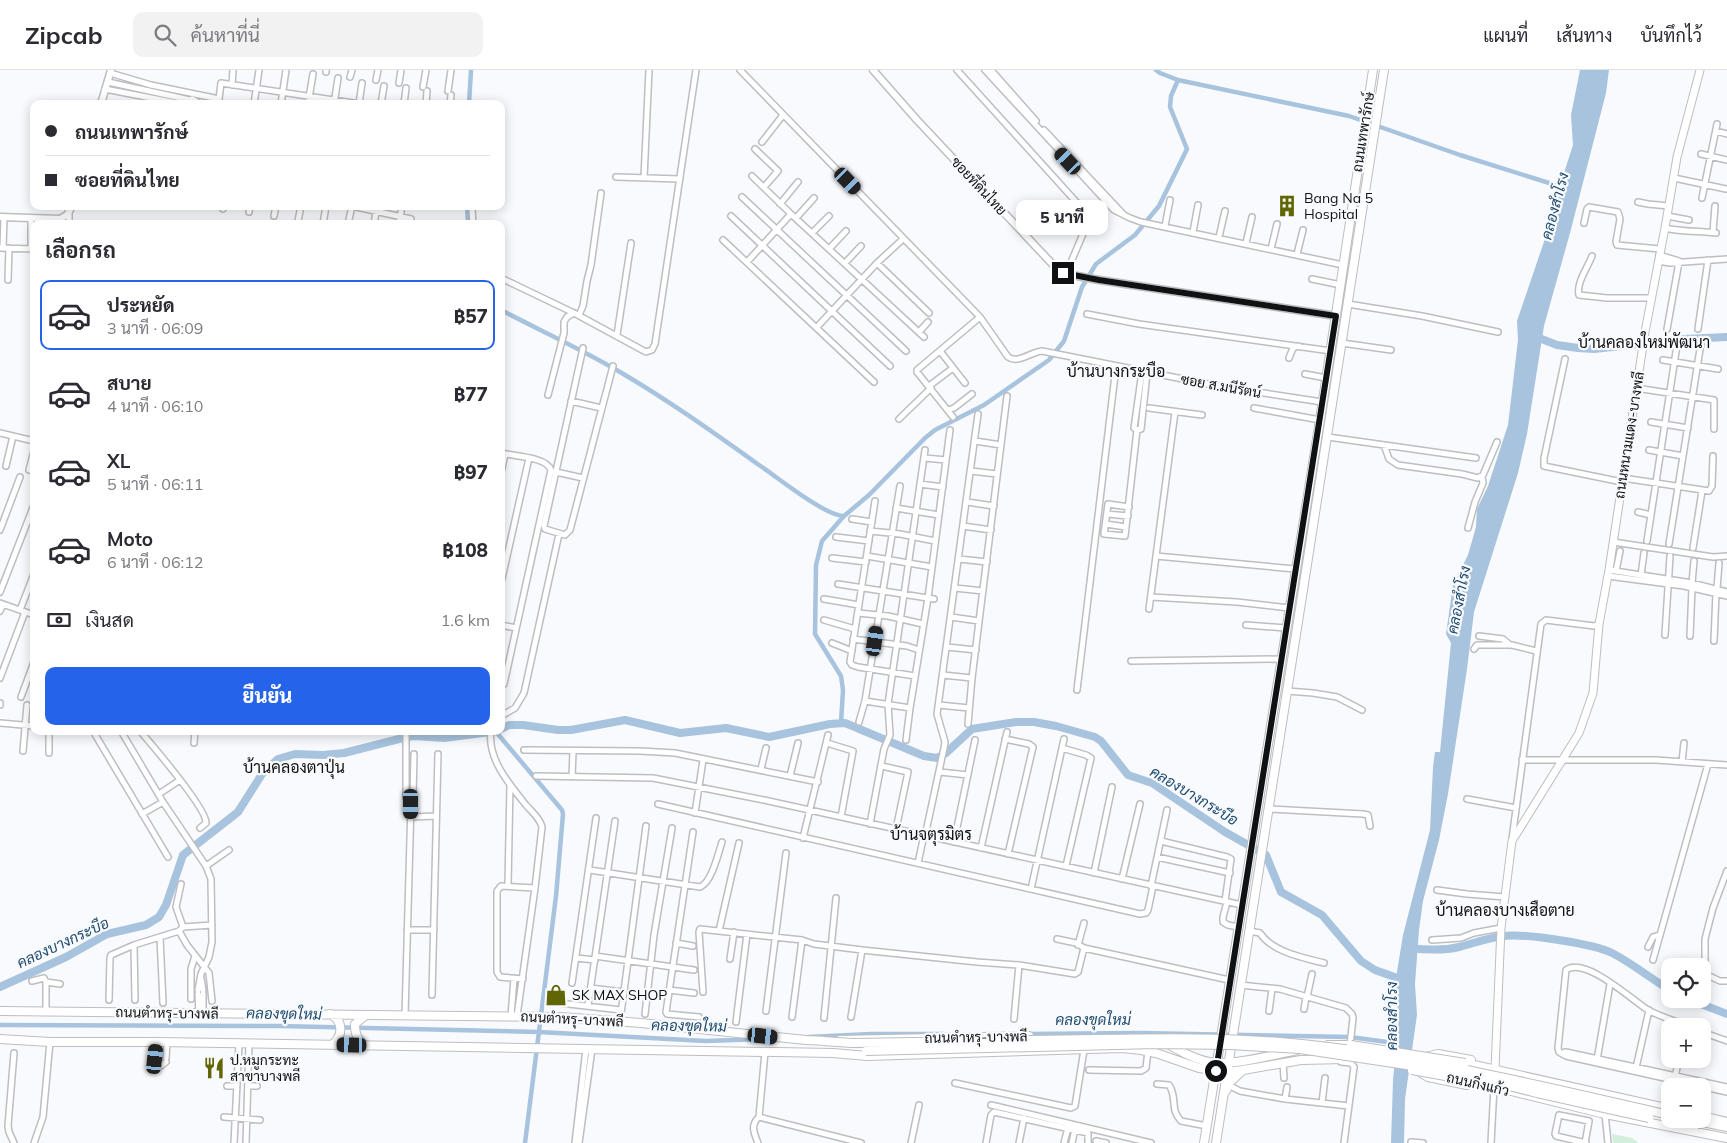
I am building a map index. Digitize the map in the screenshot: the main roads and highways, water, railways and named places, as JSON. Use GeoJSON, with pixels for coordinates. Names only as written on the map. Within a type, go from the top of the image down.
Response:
{"type":"FeatureCollection","features":[{"type":"Feature","properties":{"kind":"main road","name":"ถนนเทพารักษ์"},"geometry":{"type":"LineString","coordinates":[[1204,1143],[1320,420],[1373,70]]}},
{"type":"Feature","properties":{"kind":"main road","name":"ถนนเทพารักษ์"},"geometry":{"type":"LineString","coordinates":[[1216,1143],[1384,70]]}},
{"type":"Feature","properties":{"kind":"main road","name":"ถนนหนามแดง-บางพลี"},"geometry":{"type":"LineString","coordinates":[[1491,1068],[1501,930],[1512,841],[1579,733],[1593,693],[1598,624],[1611,572],[1613,542],[1642,345],[1677,157],[1700,70]]}},
{"type":"Feature","properties":{"kind":"main road"},"geometry":{"type":"LineString","coordinates":[[1270,731],[1280,732]]}},
{"type":"Feature","properties":{"kind":"main road","name":"ถนนตำหรุ-บางพลี"},"geometry":{"type":"LineString","coordinates":[[0,1011],[531,1016],[620,1021],[823,1041],[994,1036],[1140,1036],[1158,1039],[1227,1072]]}},
{"type":"Feature","properties":{"kind":"main road"},"geometry":{"type":"LineString","coordinates":[[330,1014],[336,1017],[340,1028],[340,1036],[332,1045]]}},
{"type":"Feature","properties":{"kind":"main road"},"geometry":{"type":"LineString","coordinates":[[365,1046],[360,1041],[355,1028],[366,1015]]}},
{"type":"Feature","properties":{"kind":"main road"},"geometry":{"type":"LineString","coordinates":[[1234,1024],[1238,1041],[1245,1050],[1254,1055],[1265,1057]]}},
{"type":"Feature","properties":{"kind":"main road","name":"ถนนตำหรุ-บางพลี"},"geometry":{"type":"LineString","coordinates":[[0,1038],[50,1042],[867,1053],[890,1056],[1122,1048],[1148,1051],[1199,1068],[1216,1067],[1228,1059]]}},
{"type":"Feature","properties":{"kind":"main road"},"geometry":{"type":"LineString","coordinates":[[823,1041],[852,1044],[1190,1038],[1293,1043],[1398,1057],[1492,1074],[1661,1115]]}},
{"type":"Feature","properties":{"kind":"main road","name":"ถนนกิ่งแก้ว"},"geometry":{"type":"LineString","coordinates":[[1228,1059],[1265,1057],[1351,1040],[1491,1068],[1661,1107]]}},
{"type":"Feature","properties":{"kind":"main road"},"geometry":{"type":"LineString","coordinates":[[867,1053],[1156,1044],[1286,1048],[1333,1053],[1453,1072],[1537,1093],[1661,1120]]}},
{"type":"Feature","properties":{"kind":"main road"},"geometry":{"type":"LineString","coordinates":[[1204,1060],[1218,1053]]}},
{"type":"Feature","properties":{"kind":"main road"},"geometry":{"type":"LineString","coordinates":[[1490,1086],[1467,1085],[1431,1078],[1421,1073],[1424,1058],[1429,1055],[1438,1054],[1476,1061],[1491,1068]]}},
{"type":"Feature","properties":{"kind":"main road","name":"ถนนกิ่งแก้ว"},"geometry":{"type":"LineString","coordinates":[[1227,1072],[1283,1062],[1312,1059],[1349,1059],[1466,1080],[1605,1114],[1727,1138]]}},
{"type":"Feature","properties":{"kind":"main road"},"geometry":{"type":"LineString","coordinates":[[1199,1068],[1213,1087]]}},
{"type":"Feature","properties":{"kind":"main road"},"geometry":{"type":"LineString","coordinates":[[1222,1100],[1228,1085],[1243,1070]]}},
{"type":"Feature","properties":{"kind":"main road"},"geometry":{"type":"LineString","coordinates":[[1466,1080],[1496,1078],[1661,1115]]}},
{"type":"Feature","properties":{"kind":"main road"},"geometry":{"type":"LineString","coordinates":[[1711,1118],[1727,1122]]}},
{"type":"Feature","properties":{"kind":"main road"},"geometry":{"type":"LineString","coordinates":[[1711,1125],[1727,1127]]}},
{"type":"Feature","properties":{"kind":"main road"},"geometry":{"type":"LineString","coordinates":[[1693,1128],[1697,1132]]}},
{"type":"Feature","properties":{"kind":"water","name":"คลองสำโรง"},"geometry":{"type":"Polygon","coordinates":[[[1580,70],[1609,70],[1606,93],[1544,326],[1527,434],[1518,473],[1474,612],[1448,794],[1439,840],[1423,901],[1419,930],[1415,984],[1417,1015],[1405,1099],[1404,1143],[1391,1143],[1393,1080],[1399,1018],[1395,984],[1403,935],[1430,830],[1433,767],[1435,752],[1440,752],[1451,643],[1446,634],[1453,585],[1468,555],[1476,527],[1477,509],[1488,486],[1508,425],[1518,340],[1517,321],[1549,227],[1573,145],[1571,115],[1580,70]]]}},
{"type":"Feature","properties":{"kind":"waterway"},"geometry":{"type":"LineString","coordinates":[[469,100],[471,70]]}},
{"type":"Feature","properties":{"kind":"waterway","name":"คลองสำโรง"},"geometry":{"type":"LineString","coordinates":[[1156,70],[1178,80],[1349,116],[1460,155],[1565,188]]}},
{"type":"Feature","properties":{"kind":"waterway"},"geometry":{"type":"LineString","coordinates":[[505,312],[620,372],[691,417],[814,503],[825,510],[844,516],[869,495],[935,430],[984,405],[1049,360],[1064,341],[1082,287],[1096,264],[1135,235],[1159,206],[1187,149],[1170,107],[1171,96],[1178,80]]}},
{"type":"Feature","properties":{"kind":"waterway"},"geometry":{"type":"LineString","coordinates":[[467,210],[468,220]]}},
{"type":"Feature","properties":{"kind":"waterway"},"geometry":{"type":"LineString","coordinates":[[1534,336],[1557,345],[1594,349],[1683,339],[1727,337]]}},
{"type":"Feature","properties":{"kind":"waterway"},"geometry":{"type":"LineString","coordinates":[[841,723],[843,690],[841,676],[815,634],[816,565],[822,541],[844,516]]}},
{"type":"Feature","properties":{"kind":"waterway","name":"คลองบางกระบือ"},"geometry":{"type":"LineString","coordinates":[[505,727],[509,725],[523,725],[571,730],[625,720],[680,733],[726,728],[769,737],[830,724],[845,723],[924,756],[937,758],[946,753],[972,729],[1016,722],[1034,722],[1056,726],[1095,737],[1101,741],[1128,775],[1152,783],[1225,832],[1266,855],[1281,892],[1322,915],[1361,961],[1375,970],[1403,980]]}},
{"type":"Feature","properties":{"kind":"waterway","name":"คลองบางกระบือ"},"geometry":{"type":"LineString","coordinates":[[0,987],[66,957],[107,934],[146,925],[159,917],[166,905],[183,855],[238,812],[262,774],[278,759],[295,754],[323,755],[344,753],[407,737],[444,738],[467,735]]}},
{"type":"Feature","properties":{"kind":"waterway"},"geometry":{"type":"LineString","coordinates":[[499,735],[562,810],[563,814],[556,896],[525,1143]]}},
{"type":"Feature","properties":{"kind":"waterway"},"geometry":{"type":"LineString","coordinates":[[1409,948],[1447,949],[1503,936],[1526,936],[1559,940],[1591,946],[1612,953],[1661,984]]}},
{"type":"Feature","properties":{"kind":"waterway"},"geometry":{"type":"LineString","coordinates":[[1711,1008],[1727,1014]]}},
{"type":"Feature","properties":{"kind":"waterway","name":"คลองขุดใหม่"},"geometry":{"type":"LineString","coordinates":[[0,1025],[279,1026],[539,1032],[706,1041],[763,1039]]}},
{"type":"Feature","properties":{"kind":"waterway","name":"คลองขุดใหม่"},"geometry":{"type":"LineString","coordinates":[[1028,1034],[1138,1033],[1350,1037],[1402,1044]]}},
{"type":"Feature","properties":{"kind":"waterway","name":"คลองขุดใหม่"},"geometry":{"type":"LineString","coordinates":[[808,1037],[871,1034],[943,1034]]}},
{"type":"Feature","properties":{"kind":"place","name":"Bang Na 5 Hospital"},"geometry":{"type":"Point","coordinates":[1287,206]}},
{"type":"Feature","properties":{"kind":"place","name":"SK MAX SHOP"},"geometry":{"type":"Point","coordinates":[556,995]}},
{"type":"Feature","properties":{"kind":"place","name":"ป.หมูกระทะ สาขาบางพลี"},"geometry":{"type":"Point","coordinates":[214,1068]}},
{"type":"Feature","properties":{"kind":"district","name":"บ้านคลองใหม่พัฒนา"},"geometry":{"type":"Point","coordinates":[1644,342]}},
{"type":"Feature","properties":{"kind":"district","name":"บ้านบางกระบือ"},"geometry":{"type":"Point","coordinates":[1116,371]}},
{"type":"Feature","properties":{"kind":"district","name":"บ้านคลองตาปุ่น"},"geometry":{"type":"Point","coordinates":[294,767]}},
{"type":"Feature","properties":{"kind":"district","name":"บ้านจตุรมิตร"},"geometry":{"type":"Point","coordinates":[931,834]}},
{"type":"Feature","properties":{"kind":"district","name":"บ้านคลองบางเสือตาย"},"geometry":{"type":"Point","coordinates":[1505,910]}}]}
